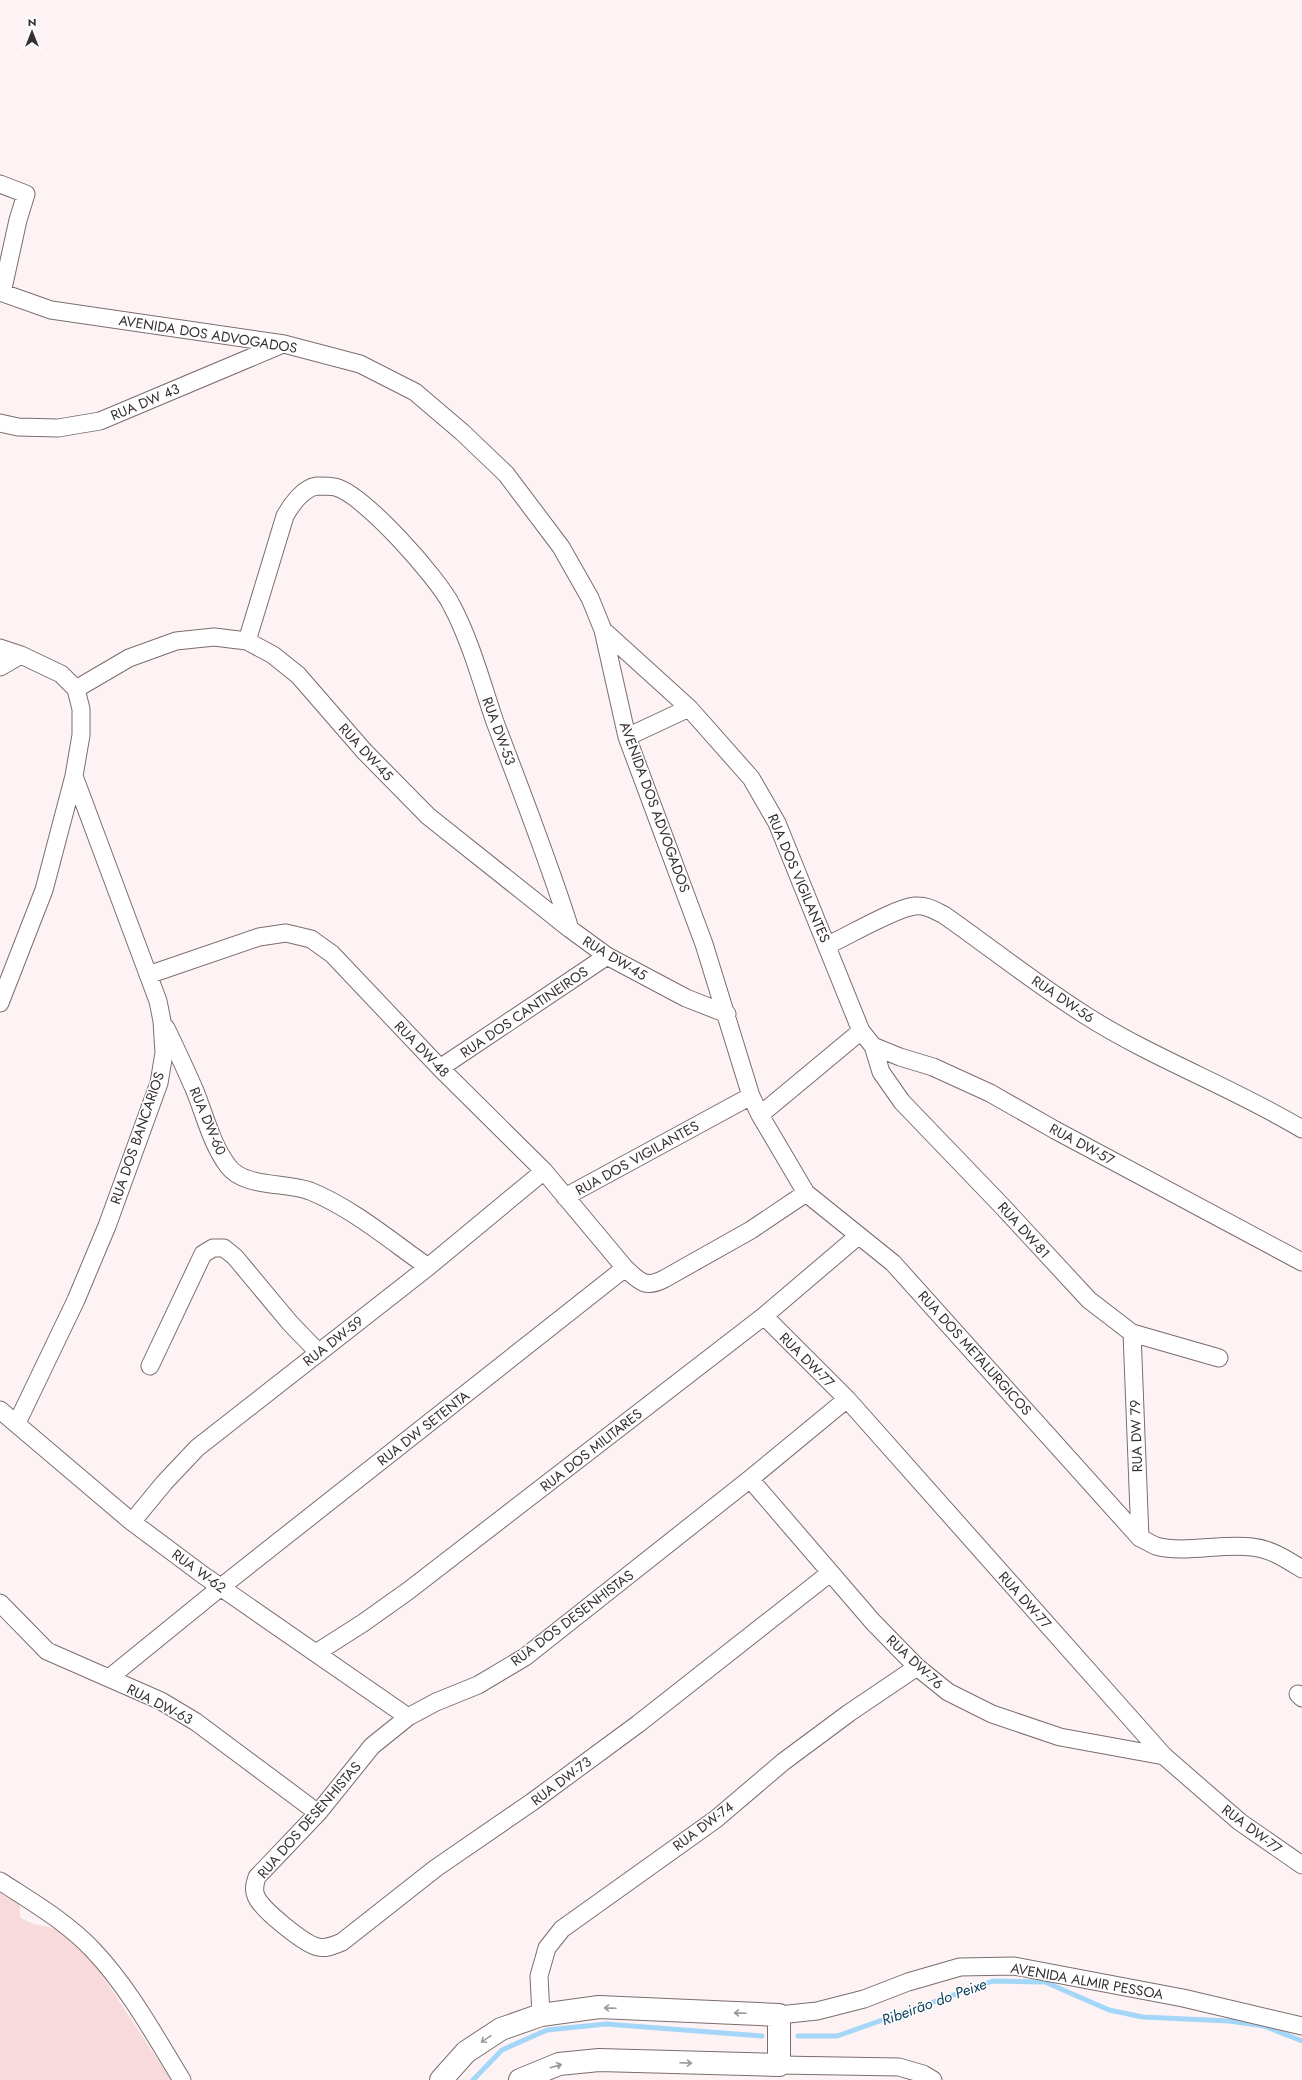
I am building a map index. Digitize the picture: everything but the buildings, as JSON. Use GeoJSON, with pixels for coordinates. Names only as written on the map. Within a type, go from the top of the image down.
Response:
{"type":"FeatureCollection","features":[{"type":"Feature","properties":{"kind":"street"},"geometry":{"type":"LineString","coordinates":[[0,184],[26,194],[18,220],[1,293]]}},
{"type":"Feature","properties":{"kind":"street","name":"AVENIDA DOS ADVOGADOS"},"geometry":{"type":"LineString","coordinates":[[1,293],[51,310],[284,344],[360,364],[415,392],[462,432],[506,474],[561,547],[590,598],[603,630],[627,737],[704,944],[727,1014],[751,1096],[760,1115],[806,1193]]}},
{"type":"Feature","properties":{"kind":"street","name":"RUA DW 43"},"geometry":{"type":"LineString","coordinates":[[0,422],[18,426],[58,428],[100,421],[284,344]]}},
{"type":"Feature","properties":{"kind":"street","name":"RUA DW-53"},"geometry":{"type":"LineString","coordinates":[[247,641],[285,516],[295,499],[315,486],[336,487],[354,498],[405,544],[431,574],[452,605],[553,877],[570,929]]}},
{"type":"Feature","properties":{"kind":"street","name":"RUA DOS VIGILANTES"},"geometry":{"type":"LineString","coordinates":[[603,630],[688,708],[751,778],[778,823],[828,945],[861,1031]]}},
{"type":"Feature","properties":{"kind":"street"},"geometry":{"type":"LineString","coordinates":[[76,689],[129,658],[176,641],[214,637],[247,641]]}},
{"type":"Feature","properties":{"kind":"street","name":"RUA DW-45"},"geometry":{"type":"LineString","coordinates":[[247,641],[273,655],[298,675],[364,751],[428,816],[570,929],[607,956],[686,998],[727,1014]]}},
{"type":"Feature","properties":{"kind":"street"},"geometry":{"type":"LineString","coordinates":[[0,648],[21,655],[61,674],[76,689],[81,709],[81,735],[74,776],[44,890],[0,1003]]}},
{"type":"Feature","properties":{"kind":"street"},"geometry":{"type":"LineString","coordinates":[[0,667],[21,655]]}},
{"type":"Feature","properties":{"kind":"street"},"geometry":{"type":"LineString","coordinates":[[627,737],[688,708]]}},
{"type":"Feature","properties":{"kind":"street","name":"RUA DOS BANCARIOS"},"geometry":{"type":"LineString","coordinates":[[17,1423],[76,1300],[108,1226],[159,1083],[164,1053],[162,1021],[158,1001],[74,776]]}},
{"type":"Feature","properties":{"kind":"street","name":"RUA DW-56"},"geometry":{"type":"LineString","coordinates":[[828,945],[901,910],[915,906],[929,907],[944,915],[1085,1015],[1143,1047],[1272,1111],[1302,1130]]}},
{"type":"Feature","properties":{"kind":"street","name":"RUA DW-48"},"geometry":{"type":"LineString","coordinates":[[148,975],[259,938],[286,933],[310,939],[332,954],[440,1068],[544,1171],[625,1268],[639,1281],[647,1284],[664,1279],[752,1230],[806,1193]]}},
{"type":"Feature","properties":{"kind":"street","name":"RUA DOS CANTINEIROS"},"geometry":{"type":"LineString","coordinates":[[440,1068],[607,956]]}},
{"type":"Feature","properties":{"kind":"street","name":"RUA DW-60"},"geometry":{"type":"LineString","coordinates":[[162,1021],[195,1091],[217,1148],[229,1168],[248,1180],[280,1184],[309,1191],[335,1203],[428,1267]]}},
{"type":"Feature","properties":{"kind":"street"},"geometry":{"type":"LineString","coordinates":[[760,1115],[861,1031]]}},
{"type":"Feature","properties":{"kind":"street","name":"RUA DW-57"},"geometry":{"type":"LineString","coordinates":[[861,1031],[873,1046],[900,1057],[933,1067],[990,1093],[1055,1130],[1302,1262]]}},
{"type":"Feature","properties":{"kind":"street","name":"RUA DW-81"},"geometry":{"type":"LineString","coordinates":[[873,1046],[881,1072],[902,1102],[1002,1206],[1089,1300],[1132,1333],[1219,1358]]}},
{"type":"Feature","properties":{"kind":"street","name":"RUA DOS VIGILANTES"},"geometry":{"type":"LineString","coordinates":[[565,1196],[751,1096]]}},
{"type":"Feature","properties":{"kind":"street","name":"RUA DW-59"},"geometry":{"type":"LineString","coordinates":[[132,1522],[164,1483],[198,1448],[428,1267],[544,1171]]}},
{"type":"Feature","properties":{"kind":"street","name":"RUA DOS METALURGICOS"},"geometry":{"type":"LineString","coordinates":[[806,1193],[893,1263],[1140,1538],[1156,1546],[1178,1548],[1223,1545],[1253,1547],[1280,1554],[1302,1569]]}},
{"type":"Feature","properties":{"kind":"street","name":"RUA DOS MILITARES"},"geometry":{"type":"LineString","coordinates":[[316,1653],[363,1623],[408,1591],[764,1316],[858,1236]]}},
{"type":"Feature","properties":{"kind":"street"},"geometry":{"type":"LineString","coordinates":[[150,1366],[203,1254],[213,1248],[224,1248],[235,1257],[290,1324],[319,1353]]}},
{"type":"Feature","properties":{"kind":"street","name":"RUA DW SETENTA"},"geometry":{"type":"LineString","coordinates":[[109,1678],[221,1587],[625,1268]]}},
{"type":"Feature","properties":{"kind":"street","name":"RUA DW-77"},"geometry":{"type":"LineString","coordinates":[[764,1316],[847,1399],[1164,1756],[1240,1822],[1302,1865]]}},
{"type":"Feature","properties":{"kind":"street","name":"RUA DW 79"},"geometry":{"type":"LineString","coordinates":[[1132,1333],[1140,1538]]}},
{"type":"Feature","properties":{"kind":"street","name":"RUA DOS DESENHISTAS"},"geometry":{"type":"LineString","coordinates":[[282,1924],[256,1897],[254,1888],[257,1877],[318,1813],[372,1746],[408,1717],[436,1702],[478,1685],[525,1657],[750,1479],[847,1399]]}},
{"type":"Feature","properties":{"kind":"street","name":"RUA W-62"},"geometry":{"type":"LineString","coordinates":[[0,1410],[132,1522],[221,1587],[408,1717]]}},
{"type":"Feature","properties":{"kind":"street","name":"RUA DW-76"},"geometry":{"type":"LineString","coordinates":[[750,1479],[830,1573],[917,1667],[948,1692],[992,1714],[1060,1737],[1164,1756]]}},
{"type":"Feature","properties":{"kind":"street","name":"RUA DW-73"},"geometry":{"type":"LineString","coordinates":[[282,1924],[306,1942],[319,1947],[331,1947],[342,1942],[436,1868],[532,1802],[638,1724],[830,1573]]}},
{"type":"Feature","properties":{"kind":"street","name":"RUA DW-63"},"geometry":{"type":"LineString","coordinates":[[0,1603],[47,1651],[161,1701],[196,1722],[318,1813]]}},
{"type":"Feature","properties":{"kind":"street","name":"RUA DW-74"},"geometry":{"type":"LineString","coordinates":[[541,2015],[539,1976],[547,1948],[562,1929],[716,1819],[783,1762],[849,1713],[917,1667]]}},
{"type":"Feature","properties":{"kind":"street"},"geometry":{"type":"LineString","coordinates":[[0,1881],[52,1915],[93,1949],[130,1996],[182,2080]]}},
{"type":"Feature","properties":{"kind":"street","name":"AVENIDA ALMIR PESSOA"},"geometry":{"type":"LineString","coordinates":[[779,2015],[817,2011],[864,1999],[908,1982],[960,1967],[1014,1966],[1183,1998],[1302,2026]]}},
{"type":"Feature","properties":{"kind":"street"},"geometry":{"type":"LineString","coordinates":[[441,2080],[466,2052],[501,2029],[541,2015],[599,2007],[779,2015],[779,2065]]}},
{"type":"Feature","properties":{"kind":"street"},"geometry":{"type":"LineString","coordinates":[[520,2080],[559,2064],[599,2060],[899,2067],[923,2074],[933,2080]]}},
{"type":"Feature","properties":{"kind":"shaded area"},"geometry":{"type":"Polygon","coordinates":[[[0,1892],[20,1904],[20,1917],[34,1924],[50,1927],[62,1932],[75,1941],[100,1972],[171,2080],[0,2080],[0,1892]]]}},
{"type":"Feature","properties":{"kind":"waterway","name":"Ribeirão do Peixe"},"geometry":{"type":"LineString","coordinates":[[798,2036],[837,2036],[993,1981],[1045,1982],[1109,2010],[1143,2017],[1229,2021],[1264,2026],[1302,2041]]}},
{"type":"Feature","properties":{"kind":"waterway","name":"Ribeirão do Peixe"},"geometry":{"type":"LineString","coordinates":[[473,2080],[502,2050],[547,2030],[606,2024],[762,2036]]}}]}
